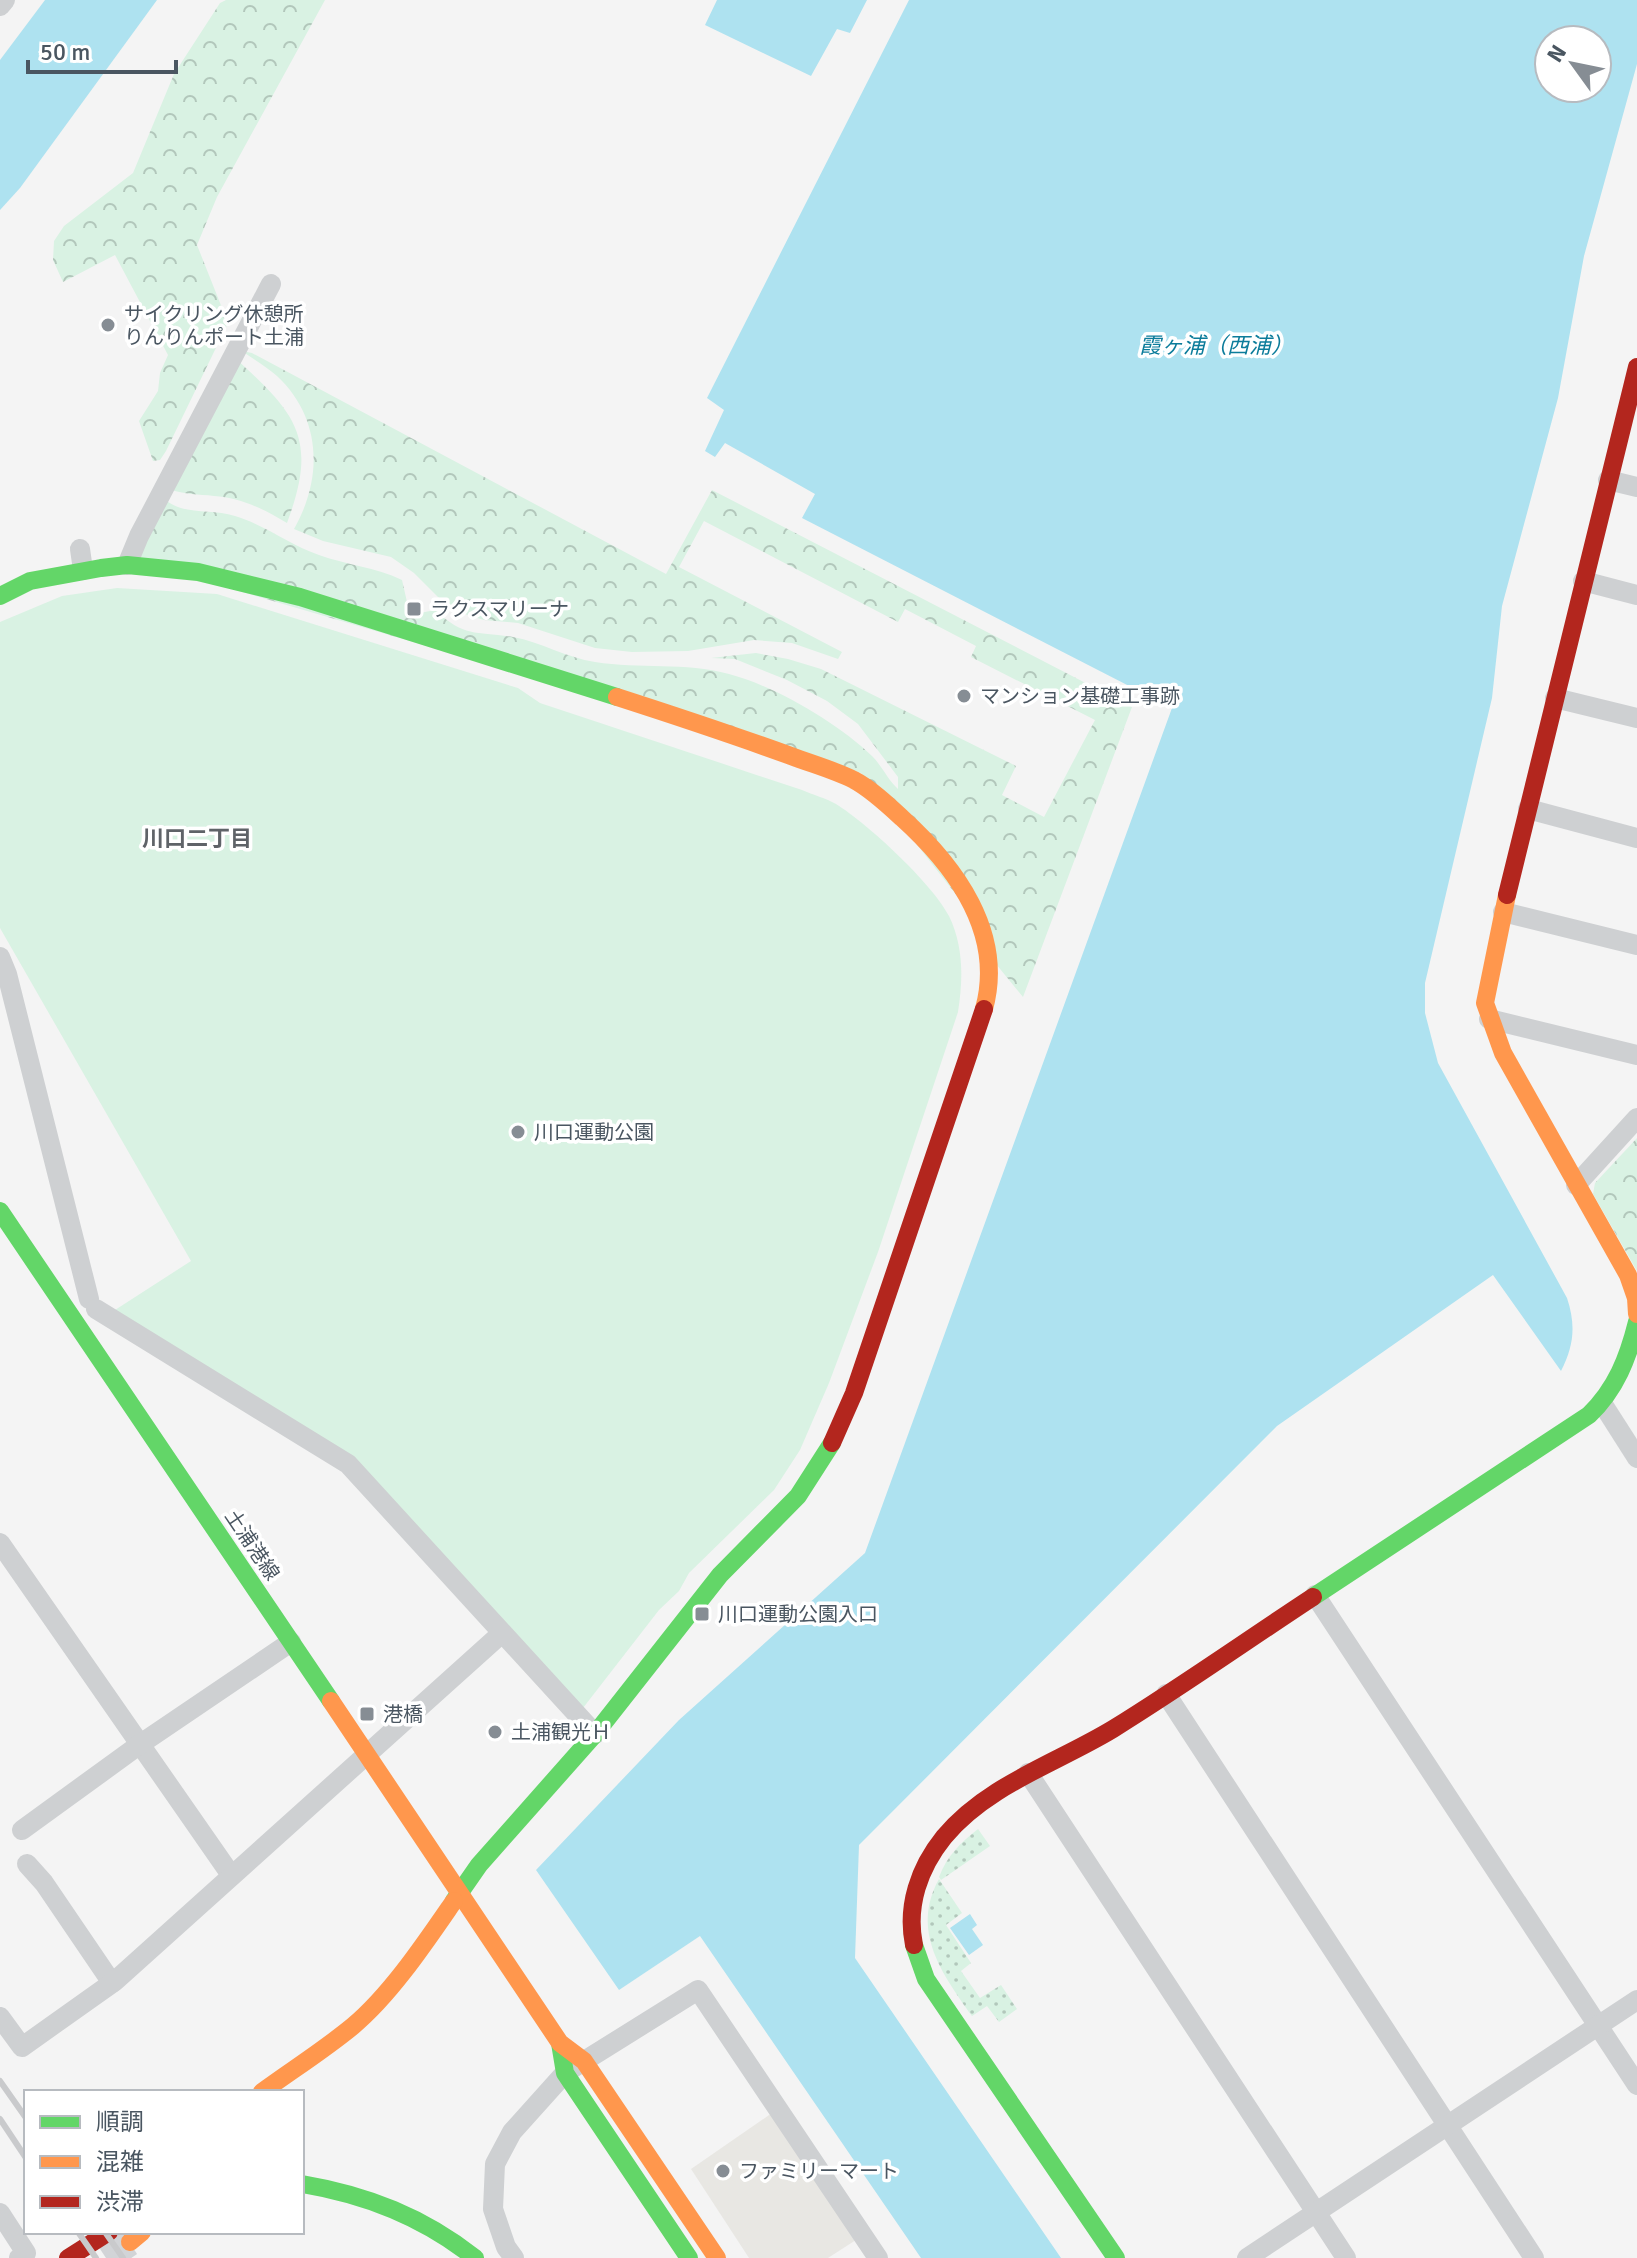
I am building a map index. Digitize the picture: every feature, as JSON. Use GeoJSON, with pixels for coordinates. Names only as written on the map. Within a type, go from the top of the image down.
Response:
{"type":"FeatureCollection","features":[{"type":"Feature","properties":{"kind":"street"},"geometry":{"type":"LineString","coordinates":[[0,6],[5,0]]}},
{"type":"Feature","properties":{"kind":"street"},"geometry":{"type":"LineString","coordinates":[[127,565],[139,536],[271,284]]}},
{"type":"Feature","properties":{"kind":"street"},"geometry":{"type":"LineString","coordinates":[[1637,370],[1503,912],[1485,1003],[1503,1053],[1628,1275],[1636,1298],[1637,1314]]}},
{"type":"Feature","properties":{"kind":"street"},"geometry":{"type":"LineString","coordinates":[[1608,480],[1637,487]]}},
{"type":"Feature","properties":{"kind":"street"},"geometry":{"type":"LineString","coordinates":[[80,549],[83,570]]}},
{"type":"Feature","properties":{"kind":"street"},"geometry":{"type":"LineString","coordinates":[[0,596],[30,581],[83,570],[127,565],[198,572],[300,597],[724,731],[856,781],[933,846],[965,888],[986,944],[987,999],[980,1023],[854,1393],[831,1445],[798,1496],[720,1575],[595,1734],[482,1861],[415,1956],[372,2008],[352,2027],[265,2090]]}},
{"type":"Feature","properties":{"kind":"street"},"geometry":{"type":"LineString","coordinates":[[1583,581],[1637,595]]}},
{"type":"Feature","properties":{"kind":"street"},"geometry":{"type":"LineString","coordinates":[[1555,698],[1637,718]]}},
{"type":"Feature","properties":{"kind":"street"},"geometry":{"type":"LineString","coordinates":[[1528,809],[1637,838]]}},
{"type":"Feature","properties":{"kind":"street"},"geometry":{"type":"LineString","coordinates":[[1503,912],[1637,945]]}},
{"type":"Feature","properties":{"kind":"street"},"geometry":{"type":"LineString","coordinates":[[0,957],[7,974],[92,1304],[348,1464],[595,1734]]}},
{"type":"Feature","properties":{"kind":"street"},"geometry":{"type":"LineString","coordinates":[[1489,1019],[1637,1055]]}},
{"type":"Feature","properties":{"kind":"street"},"geometry":{"type":"LineString","coordinates":[[1576,1185],[1637,1118]]}},
{"type":"Feature","properties":{"kind":"street","name":"土浦港線"},"geometry":{"type":"LineString","coordinates":[[0,1211],[560,2043]]}},
{"type":"Feature","properties":{"kind":"street"},"geometry":{"type":"LineString","coordinates":[[0,1254],[20,1242]]}},
{"type":"Feature","properties":{"kind":"street"},"geometry":{"type":"LineString","coordinates":[[1116,2258],[926,1979],[911,1932],[912,1906],[917,1880],[932,1849],[950,1829],[1028,1773],[1097,1738],[1576,1424],[1602,1403],[1626,1361],[1637,1322]]}},
{"type":"Feature","properties":{"kind":"street"},"geometry":{"type":"LineString","coordinates":[[1602,1403],[1637,1458]]}},
{"type":"Feature","properties":{"kind":"street"},"geometry":{"type":"LineString","coordinates":[[3,1552],[231,1875]]}},
{"type":"Feature","properties":{"kind":"street"},"geometry":{"type":"LineString","coordinates":[[1315,1595],[1637,2085]]}},
{"type":"Feature","properties":{"kind":"street"},"geometry":{"type":"LineString","coordinates":[[0,2017],[22,2047],[112,1983],[502,1633]]}},
{"type":"Feature","properties":{"kind":"street"},"geometry":{"type":"LineString","coordinates":[[22,1830],[139,1745],[291,1642]]}},
{"type":"Feature","properties":{"kind":"street"},"geometry":{"type":"LineString","coordinates":[[1166,1694],[1534,2258]]}},
{"type":"Feature","properties":{"kind":"street"},"geometry":{"type":"LineString","coordinates":[[1028,1773],[1346,2258]]}},
{"type":"Feature","properties":{"kind":"street"},"geometry":{"type":"LineString","coordinates":[[27,1864],[44,1883],[112,1983]]}},
{"type":"Feature","properties":{"kind":"street"},"geometry":{"type":"LineString","coordinates":[[514,2258],[506,2247],[493,2209],[495,2164],[512,2132],[565,2073],[698,1990],[878,2258]]}},
{"type":"Feature","properties":{"kind":"street"},"geometry":{"type":"LineString","coordinates":[[1247,2258],[1637,2000]]}},
{"type":"Feature","properties":{"kind":"street"},"geometry":{"type":"LineString","coordinates":[[560,2043],[584,2061],[717,2258]]}},
{"type":"Feature","properties":{"kind":"street"},"geometry":{"type":"LineString","coordinates":[[560,2043],[565,2073],[689,2258]]}},
{"type":"Feature","properties":{"kind":"street"},"geometry":{"type":"LineString","coordinates":[[304,2184],[363,2196],[400,2210],[431,2226],[475,2258]]}},
{"type":"Feature","properties":{"kind":"street"},"geometry":{"type":"LineString","coordinates":[[0,2213],[26,2253],[19,2258]]}},
{"type":"Feature","properties":{"kind":"street"},"geometry":{"type":"LineString","coordinates":[[68,2258],[106,2234]]}},
{"type":"Feature","properties":{"kind":"shaded area"},"geometry":{"type":"Polygon","coordinates":[[[772,2113],[859,2238],[828,2258],[749,2258],[691,2169],[772,2113]]]}},
{"type":"Feature","properties":{"kind":"green space"},"geometry":{"type":"Polygon","coordinates":[[[226,0],[325,0],[217,197],[197,245],[228,323],[166,451],[160,460],[153,461],[139,421],[158,391],[160,373],[168,355],[115,255],[63,282],[53,260],[54,241],[64,226],[133,173],[174,74],[220,3],[226,0]]]}},
{"type":"Feature","properties":{"kind":"green space"},"geometry":{"type":"Polygon","coordinates":[[[242,351],[252,353],[666,574],[712,490],[1132,707],[1023,997],[996,964],[993,942],[861,773],[133,560],[164,499],[180,508],[235,516],[319,555],[402,580],[410,615],[435,610],[463,629],[523,639],[585,660],[712,670],[766,687],[805,707],[858,743],[898,789],[898,777],[858,724],[827,701],[787,680],[735,659],[711,658],[756,653],[788,659],[821,669],[1016,766],[1002,795],[1044,817],[1095,720],[971,657],[976,646],[905,609],[898,622],[704,521],[679,567],[842,652],[838,659],[792,643],[754,640],[688,651],[632,652],[595,648],[518,623],[484,620],[458,612],[391,557],[323,541],[294,529],[310,489],[313,449],[310,429],[292,393],[273,373],[242,351]]]}},
{"type":"Feature","properties":{"kind":"green space"},"geometry":{"type":"Polygon","coordinates":[[[236,359],[274,397],[288,414],[296,431],[301,449],[301,470],[287,523],[243,502],[169,489],[236,359]]]}},
{"type":"Feature","properties":{"kind":"green space","name":"川口運動公園"},"geometry":{"type":"Polygon","coordinates":[[[117,588],[217,594],[518,688],[540,703],[824,798],[849,813],[898,855],[929,887],[954,928],[961,964],[958,1012],[878,1252],[829,1383],[800,1450],[774,1490],[689,1573],[679,1591],[659,1610],[583,1708],[354,1460],[115,1310],[191,1261],[0,928],[0,622],[62,596],[117,588]]]}},
{"type":"Feature","properties":{"kind":"green space"},"geometry":{"type":"Polygon","coordinates":[[[1637,1138],[1637,1271],[1593,1194],[1595,1183],[1637,1138]]]}},
{"type":"Feature","properties":{"kind":"green space"},"geometry":{"type":"Polygon","coordinates":[[[978,1829],[990,1846],[941,1880],[942,1869],[950,1856],[978,1829]]]}},
{"type":"Feature","properties":{"kind":"green space"},"geometry":{"type":"Polygon","coordinates":[[[939,1879],[962,1913],[946,1925],[971,1963],[961,1971],[980,1998],[1001,1985],[1017,2009],[999,2022],[987,2006],[972,2016],[934,1952],[928,1917],[931,1898],[939,1879]]]}},
{"type":"Feature","properties":{"kind":"water"},"geometry":{"type":"Polygon","coordinates":[[[45,0],[157,0],[20,188],[0,210],[0,60],[45,0]]]}},
{"type":"Feature","properties":{"kind":"water"},"geometry":{"type":"Polygon","coordinates":[[[717,0],[867,0],[850,33],[837,29],[811,76],[705,25],[717,0]]]}},
{"type":"Feature","properties":{"kind":"water","name":"霞ヶ浦（西浦）"},"geometry":{"type":"Polygon","coordinates":[[[909,0],[1637,0],[1637,64],[1584,256],[1558,398],[1502,606],[1492,698],[1425,983],[1425,1013],[1438,1063],[1567,1298],[1572,1326],[1571,1344],[1565,1362],[1561,1371],[1493,1275],[1277,1426],[859,1845],[855,1958],[1061,2258],[921,2258],[700,1936],[619,1990],[536,1870],[679,1720],[865,1553],[1172,708],[802,518],[815,494],[725,443],[715,457],[705,451],[724,410],[707,398],[909,0]]]}},
{"type":"Feature","properties":{"kind":"water"},"geometry":{"type":"Polygon","coordinates":[[[970,1914],[977,1925],[972,1929],[983,1945],[969,1955],[950,1928],[970,1914]]]}},
{"type":"Feature","properties":{"kind":"tunnel"},"geometry":{"type":"LineString","coordinates":[[106,2258],[130,2242]]}},
{"type":"Feature","properties":{"kind":"railway"},"geometry":{"type":"LineString","coordinates":[[0,2081],[24,2115]]}},
{"type":"Feature","properties":{"kind":"railway"},"geometry":{"type":"LineString","coordinates":[[0,2119],[24,2155]]}},
{"type":"Feature","properties":{"kind":"railway"},"geometry":{"type":"LineString","coordinates":[[79,2234],[96,2258]]}},
{"type":"Feature","properties":{"kind":"railway"},"geometry":{"type":"LineString","coordinates":[[106,2234],[123,2258]]}},
{"type":"Feature","properties":{"kind":"traffic: fast"},"geometry":{"type":"LineString","coordinates":[[0,596],[30,581],[101,568],[127,565],[198,572],[300,597],[617,697]]}},
{"type":"Feature","properties":{"kind":"traffic: fast"},"geometry":{"type":"LineString","coordinates":[[0,1211],[331,1701]]}},
{"type":"Feature","properties":{"kind":"traffic: fast"},"geometry":{"type":"LineString","coordinates":[[1313,1597],[1589,1415],[1607,1395],[1620,1372],[1637,1322]]}},
{"type":"Feature","properties":{"kind":"traffic: fast"},"geometry":{"type":"LineString","coordinates":[[454,1901],[479,1865],[595,1734],[720,1575],[798,1496],[832,1443]]}},
{"type":"Feature","properties":{"kind":"traffic: fast"},"geometry":{"type":"LineString","coordinates":[[914,1945],[926,1979],[1116,2258]]}},
{"type":"Feature","properties":{"kind":"traffic: fast"},"geometry":{"type":"LineString","coordinates":[[560,2043],[565,2073],[689,2258]]}},
{"type":"Feature","properties":{"kind":"traffic: fast"},"geometry":{"type":"LineString","coordinates":[[304,2184],[372,2201],[415,2219],[475,2258]]}},
{"type":"Feature","properties":{"kind":"traffic: slow"},"geometry":{"type":"LineString","coordinates":[[617,697],[831,770],[854,780],[879,798],[940,857],[971,903],[988,954],[989,981],[984,1009]]}},
{"type":"Feature","properties":{"kind":"traffic: slow"},"geometry":{"type":"LineString","coordinates":[[1507,895],[1485,1003],[1503,1053],[1628,1275],[1636,1298],[1637,1314]]}},
{"type":"Feature","properties":{"kind":"traffic: slow"},"geometry":{"type":"LineString","coordinates":[[331,1701],[560,2043],[584,2061],[717,2258]]}},
{"type":"Feature","properties":{"kind":"traffic: slow"},"geometry":{"type":"LineString","coordinates":[[265,2090],[367,2013],[407,1967],[454,1901]]}},
{"type":"Feature","properties":{"kind":"traffic: slow"},"geometry":{"type":"LineString","coordinates":[[130,2242],[140,2234]]}},
{"type":"Feature","properties":{"kind":"traffic: jam"},"geometry":{"type":"LineString","coordinates":[[1507,895],[1637,367]]}},
{"type":"Feature","properties":{"kind":"traffic: jam"},"geometry":{"type":"LineString","coordinates":[[832,1443],[854,1393],[984,1009]]}},
{"type":"Feature","properties":{"kind":"traffic: jam"},"geometry":{"type":"LineString","coordinates":[[914,1945],[913,1902],[921,1875],[935,1849],[961,1819],[1002,1789],[1138,1713],[1313,1597]]}},
{"type":"Feature","properties":{"kind":"traffic: jam"},"geometry":{"type":"LineString","coordinates":[[68,2258],[106,2234]]}},
{"type":"Feature","properties":{"kind":"place","name":"サイクリング休憩所 りんりんポート土浦"},"geometry":{"type":"Point","coordinates":[108,325]}},
{"type":"Feature","properties":{"kind":"place","name":"ラクスマリーナ"},"geometry":{"type":"Point","coordinates":[414,609]}},
{"type":"Feature","properties":{"kind":"place","name":"マンション基礎工事跡"},"geometry":{"type":"Point","coordinates":[964,696]}},
{"type":"Feature","properties":{"kind":"place","name":"川口運動公園"},"geometry":{"type":"Point","coordinates":[518,1132]}},
{"type":"Feature","properties":{"kind":"place","name":"川口運動公園入口"},"geometry":{"type":"Point","coordinates":[702,1614]}},
{"type":"Feature","properties":{"kind":"place","name":"港橋"},"geometry":{"type":"Point","coordinates":[367,1714]}},
{"type":"Feature","properties":{"kind":"place","name":"土浦観光Ｈ"},"geometry":{"type":"Point","coordinates":[495,1732]}},
{"type":"Feature","properties":{"kind":"place","name":"ファミリーマート"},"geometry":{"type":"Point","coordinates":[723,2171]}},
{"type":"Feature","properties":{"kind":"district","name":"川口二丁目"},"geometry":{"type":"Point","coordinates":[197,838]}}]}
